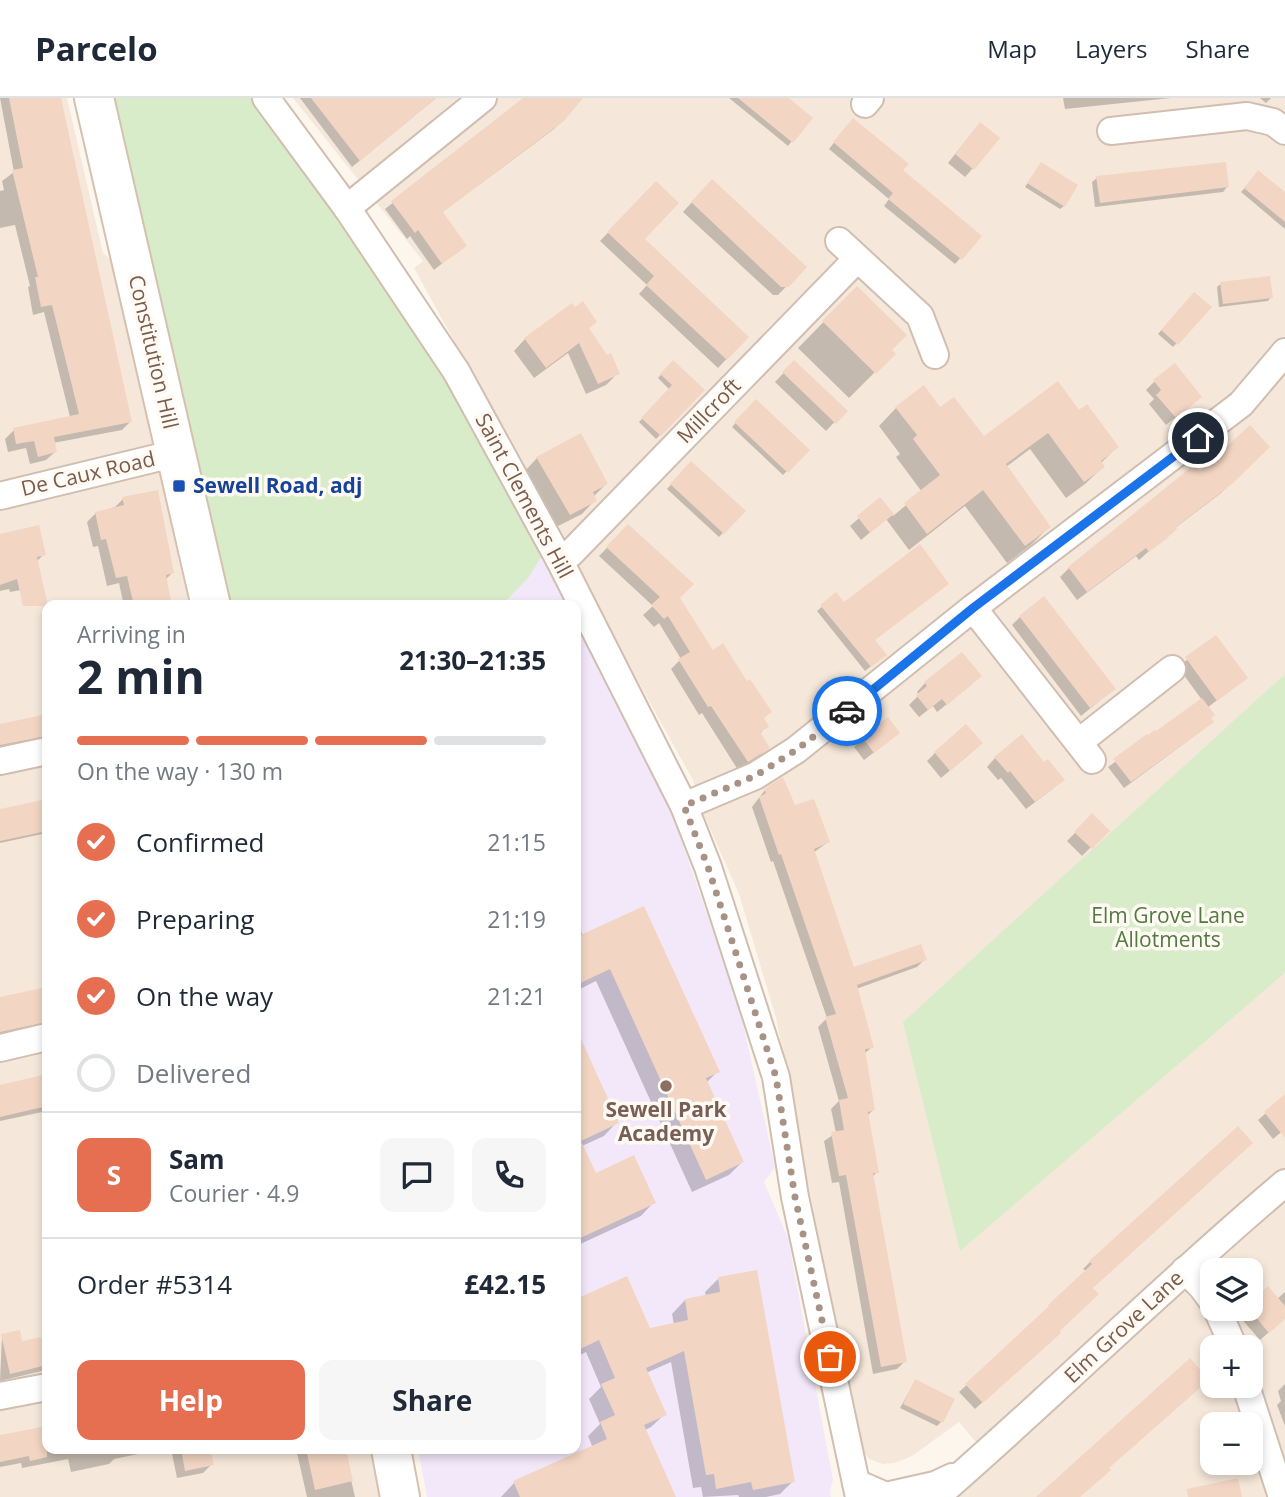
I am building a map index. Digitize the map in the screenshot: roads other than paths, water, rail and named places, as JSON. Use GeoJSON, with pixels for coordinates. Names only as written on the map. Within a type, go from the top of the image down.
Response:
{"type":"FeatureCollection","features":[{"type":"Feature","properties":{"kind":"main road","name":"Constitution Hill"},"geometry":{"type":"LineString","coordinates":[[94,98],[210,600]]}},
{"type":"Feature","properties":{"kind":"main road"},"geometry":{"type":"LineString","coordinates":[[392,1454],[400,1497]]}},
{"type":"Feature","properties":{"kind":"street","name":"Saint Clements Hill"},"geometry":{"type":"LineString","coordinates":[[266,98],[347,208],[456,371],[580,600]]}},
{"type":"Feature","properties":{"kind":"street"},"geometry":{"type":"LineString","coordinates":[[347,208],[483,98]]}},
{"type":"Feature","properties":{"kind":"street"},"geometry":{"type":"LineString","coordinates":[[1111,131],[1247,116],[1273,122],[1285,131]]}},
{"type":"Feature","properties":{"kind":"street","name":"Millcroft"},"geometry":{"type":"LineString","coordinates":[[559,559],[571,553],[848,250],[920,316],[935,355]]}},
{"type":"Feature","properties":{"kind":"street"},"geometry":{"type":"LineString","coordinates":[[684,806],[755,776],[796,750],[973,608],[1241,404],[1285,352]]}},
{"type":"Feature","properties":{"kind":"street","name":"De Caux Road"},"geometry":{"type":"LineString","coordinates":[[0,496],[177,453]]}},
{"type":"Feature","properties":{"kind":"street","name":"Saint Clements Hill"},"geometry":{"type":"LineString","coordinates":[[581,602],[684,806],[708,867],[776,1077],[795,1197],[858,1490]]}},
{"type":"Feature","properties":{"kind":"street"},"geometry":{"type":"LineString","coordinates":[[973,608],[1086,751],[1172,669]]}},
{"type":"Feature","properties":{"kind":"street"},"geometry":{"type":"LineString","coordinates":[[0,761],[42,752]]}},
{"type":"Feature","properties":{"kind":"street"},"geometry":{"type":"LineString","coordinates":[[0,1048],[42,1039]]}},
{"type":"Feature","properties":{"kind":"street","name":"Elm Grove Lane"},"geometry":{"type":"LineString","coordinates":[[936,1497],[1014,1429],[1185,1270],[1285,1183]]}},
{"type":"Feature","properties":{"kind":"street"},"geometry":{"type":"LineString","coordinates":[[1185,1270],[1200,1285]]}},
{"type":"Feature","properties":{"kind":"street"},"geometry":{"type":"LineString","coordinates":[[0,1395],[42,1388]]}},
{"type":"Feature","properties":{"kind":"street"},"geometry":{"type":"LineString","coordinates":[[1251,1398],[1282,1497]]}},
{"type":"Feature","properties":{"kind":"street","name":"Elm Grove Lane"},"geometry":{"type":"LineString","coordinates":[[858,1490],[886,1496],[935,1485],[963,1472]]}},
{"type":"Feature","properties":{"kind":"place","name":"Sewell Road, adj"},"geometry":{"type":"Point","coordinates":[179,486]}},
{"type":"Feature","properties":{"kind":"place","name":"Sewell Park Academy"},"geometry":{"type":"Point","coordinates":[666,1086]}},
{"type":"Feature","properties":{"kind":"park label","name":"Elm Grove Lane Allotments"},"geometry":{"type":"Point","coordinates":[1168,928]}}]}
